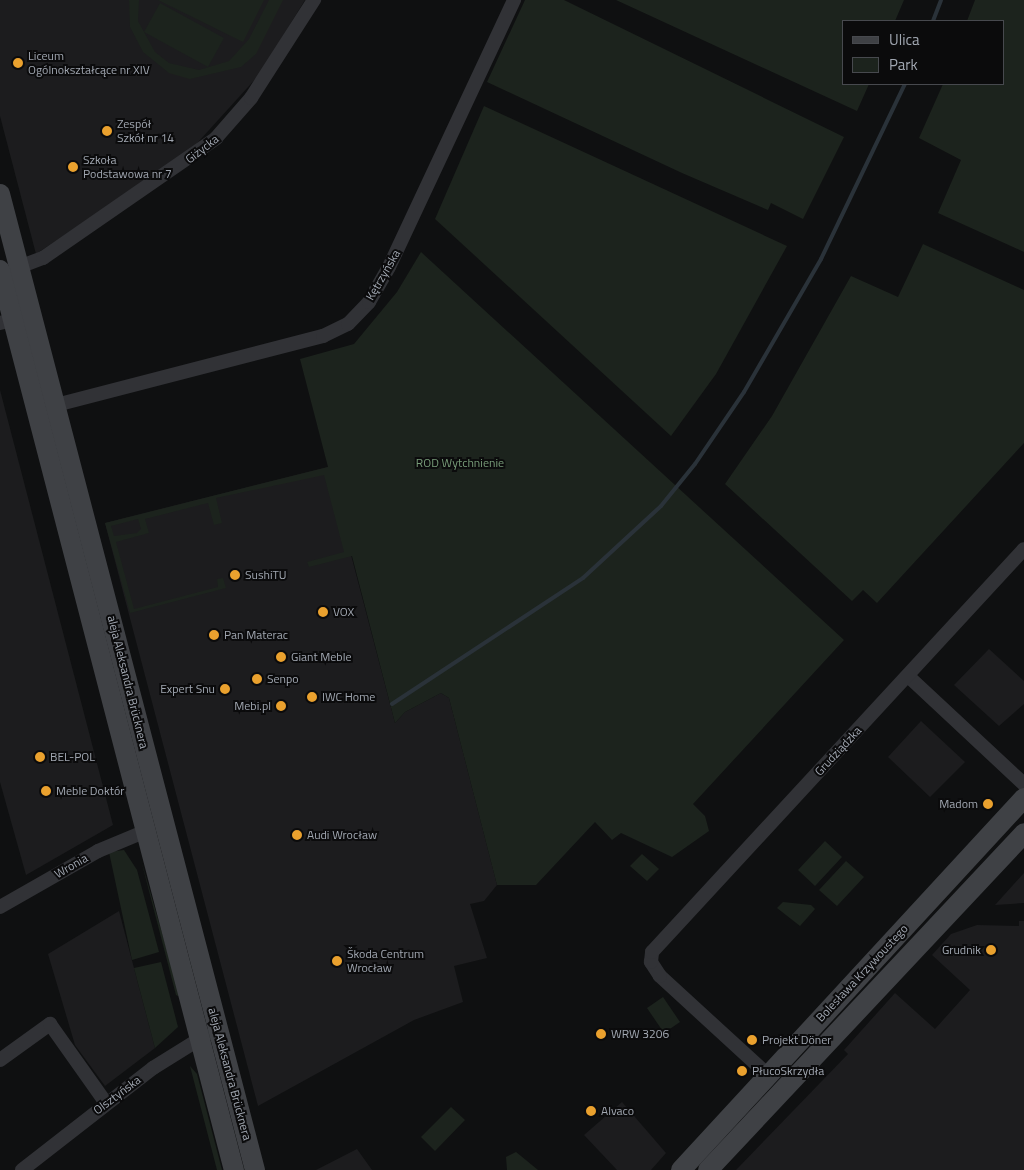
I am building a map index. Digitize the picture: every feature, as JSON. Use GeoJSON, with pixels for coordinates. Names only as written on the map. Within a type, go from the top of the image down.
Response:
{"type":"FeatureCollection","features":[{"type":"Feature","properties":{"kind":"main road","name":"aleja Aleksandra Brücknera"},"geometry":{"type":"LineString","coordinates":[[0,194],[15,320],[234,1170]]}},
{"type":"Feature","properties":{"kind":"main road","name":"aleja Aleksandra Brücknera"},"geometry":{"type":"LineString","coordinates":[[15,320],[56,405],[255,1170]]}},
{"type":"Feature","properties":{"kind":"main road","name":"Bolesława Krzywoustego"},"geometry":{"type":"LineString","coordinates":[[681,1170],[1024,798]]}},
{"type":"Feature","properties":{"kind":"main road","name":"Bolesława Krzywoustego"},"geometry":{"type":"LineString","coordinates":[[708,1170],[1024,833]]}},
{"type":"Feature","properties":{"kind":"street","name":"Giżycka"},"geometry":{"type":"LineString","coordinates":[[10,268],[43,258],[216,138],[251,98],[314,0]]}},
{"type":"Feature","properties":{"kind":"street","name":"Kętrzyńska"},"geometry":{"type":"LineString","coordinates":[[56,405],[323,336],[348,324],[369,302],[389,268],[514,0]]}},
{"type":"Feature","properties":{"kind":"street","name":"Grudziądzka"},"geometry":{"type":"LineString","coordinates":[[768,1075],[660,976],[651,962],[652,952],[1024,549]]}},
{"type":"Feature","properties":{"kind":"street"},"geometry":{"type":"LineString","coordinates":[[908,676],[1024,784]]}},
{"type":"Feature","properties":{"kind":"street","name":"Wronia"},"geometry":{"type":"LineString","coordinates":[[0,908],[98,850],[146,830]]}},
{"type":"Feature","properties":{"kind":"street"},"geometry":{"type":"LineString","coordinates":[[0,1060],[50,1024],[106,1103]]}},
{"type":"Feature","properties":{"kind":"street","name":"Olsztyńska"},"geometry":{"type":"LineString","coordinates":[[22,1170],[106,1103],[199,1037],[219,1031]]}},
{"type":"Feature","properties":{"kind":"shaded area","name":"Zespół Szkół nr 14"},"geometry":{"type":"Polygon","coordinates":[[[0,0],[305,0],[259,75],[190,151],[36,254],[0,116],[0,0]]]}},
{"type":"Feature","properties":{"kind":"shaded area"},"geometry":{"type":"Polygon","coordinates":[[[0,390],[113,825],[26,875],[0,782],[0,390]]]}},
{"type":"Feature","properties":{"kind":"shaded area"},"geometry":{"type":"Polygon","coordinates":[[[328,467],[395,723],[405,712],[441,693],[449,698],[497,885],[484,901],[470,904],[487,958],[454,966],[463,1002],[414,1020],[258,1106],[105,523],[328,467]]]}},
{"type":"Feature","properties":{"kind":"shaded area"},"geometry":{"type":"Polygon","coordinates":[[[989,649],[1024,681],[1024,704],[999,726],[954,685],[989,649]]]}},
{"type":"Feature","properties":{"kind":"shaded area"},"geometry":{"type":"Polygon","coordinates":[[[921,721],[965,762],[930,797],[888,757],[921,721]]]}},
{"type":"Feature","properties":{"kind":"shaded area"},"geometry":{"type":"Polygon","coordinates":[[[1024,873],[1024,903],[995,905],[1024,873]]]}},
{"type":"Feature","properties":{"kind":"shaded area"},"geometry":{"type":"Polygon","coordinates":[[[119,911],[155,1048],[105,1086],[75,1045],[48,954],[119,911]]]}},
{"type":"Feature","properties":{"kind":"shaded area"},"geometry":{"type":"Polygon","coordinates":[[[1019,921],[1024,921],[1024,1170],[736,1170],[848,1054],[844,1050],[895,993],[935,1029],[970,990],[932,955],[951,934],[977,925],[1019,926],[1019,921]]]}},
{"type":"Feature","properties":{"kind":"shaded area"},"geometry":{"type":"Polygon","coordinates":[[[622,1102],[666,1153],[651,1170],[617,1170],[584,1135],[622,1102]]]}},
{"type":"Feature","properties":{"kind":"shaded area"},"geometry":{"type":"Polygon","coordinates":[[[357,1149],[372,1170],[316,1170],[357,1149]]]}},
{"type":"Feature","properties":{"kind":"green space"},"geometry":{"type":"Polygon","coordinates":[[[129,0],[139,0],[138,21],[155,52],[169,63],[199,70],[229,61],[249,39],[269,0],[283,0],[256,54],[241,67],[190,79],[169,73],[143,52],[130,27],[129,0]]]}},
{"type":"Feature","properties":{"kind":"green space"},"geometry":{"type":"Polygon","coordinates":[[[158,0],[264,0],[243,42],[158,0]]]}},
{"type":"Feature","properties":{"kind":"green space"},"geometry":{"type":"Polygon","coordinates":[[[525,0],[564,0],[844,137],[803,219],[771,203],[768,210],[682,173],[487,82],[525,0]]]}},
{"type":"Feature","properties":{"kind":"green space"},"geometry":{"type":"Polygon","coordinates":[[[616,0],[904,0],[895,20],[842,20],[842,85],[869,85],[857,111],[616,0]]]}},
{"type":"Feature","properties":{"kind":"green space"},"geometry":{"type":"Polygon","coordinates":[[[975,0],[1024,0],[1024,252],[938,213],[961,160],[919,138],[943,85],[1004,85],[1004,20],[967,20],[975,0]]]}},
{"type":"Feature","properties":{"kind":"green space"},"geometry":{"type":"Polygon","coordinates":[[[160,3],[224,38],[208,67],[144,32],[160,3]]]}},
{"type":"Feature","properties":{"kind":"green space"},"geometry":{"type":"Polygon","coordinates":[[[484,106],[787,246],[716,374],[671,436],[435,219],[484,106]]]}},
{"type":"Feature","properties":{"kind":"green space"},"geometry":{"type":"Polygon","coordinates":[[[923,244],[1024,290],[1024,443],[877,603],[863,590],[852,601],[725,484],[772,416],[851,276],[898,297],[923,244]]]}},
{"type":"Feature","properties":{"kind":"green space","name":"ROD Wytchnienie"},"geometry":{"type":"Polygon","coordinates":[[[421,252],[844,640],[693,804],[705,816],[709,831],[672,857],[621,833],[612,840],[595,822],[536,885],[497,885],[449,698],[441,693],[405,712],[395,723],[352,556],[309,567],[307,562],[344,552],[324,475],[216,498],[222,523],[214,525],[208,503],[145,519],[149,533],[116,542],[134,609],[218,587],[217,579],[223,578],[226,588],[130,613],[105,523],[328,467],[300,359],[354,344],[397,292],[421,252]],[[138,519],[111,526],[114,536],[137,533],[141,529],[138,519]]]}},
{"type":"Feature","properties":{"kind":"green space"},"geometry":{"type":"Polygon","coordinates":[[[825,841],[842,857],[815,886],[798,870],[825,841]]]}},
{"type":"Feature","properties":{"kind":"green space"},"geometry":{"type":"Polygon","coordinates":[[[124,850],[137,870],[159,952],[132,960],[109,852],[124,850]]]}},
{"type":"Feature","properties":{"kind":"green space"},"geometry":{"type":"Polygon","coordinates":[[[642,854],[659,869],[647,881],[630,866],[642,854]]]}},
{"type":"Feature","properties":{"kind":"green space"},"geometry":{"type":"Polygon","coordinates":[[[141,860],[180,995],[178,996],[176,995],[141,860]]]}},
{"type":"Feature","properties":{"kind":"green space"},"geometry":{"type":"Polygon","coordinates":[[[846,861],[864,877],[837,906],[819,890],[846,861]]]}},
{"type":"Feature","properties":{"kind":"green space"},"geometry":{"type":"Polygon","coordinates":[[[783,902],[811,905],[815,909],[800,926],[777,908],[783,902]]]}},
{"type":"Feature","properties":{"kind":"green space"},"geometry":{"type":"Polygon","coordinates":[[[161,962],[178,1027],[155,1048],[134,968],[161,962]]]}},
{"type":"Feature","properties":{"kind":"green space"},"geometry":{"type":"Polygon","coordinates":[[[663,997],[680,1022],[664,1033],[647,1008],[663,997]]]}},
{"type":"Feature","properties":{"kind":"green space"},"geometry":{"type":"Polygon","coordinates":[[[190,1066],[197,1074],[222,1170],[217,1170],[190,1066]]]}},
{"type":"Feature","properties":{"kind":"green space"},"geometry":{"type":"Polygon","coordinates":[[[451,1107],[465,1120],[435,1151],[421,1137],[451,1107]]]}},
{"type":"Feature","properties":{"kind":"green space"},"geometry":{"type":"Polygon","coordinates":[[[516,1152],[538,1170],[507,1170],[506,1157],[516,1152]]]}},
{"type":"Feature","properties":{"kind":"waterway"},"geometry":{"type":"LineString","coordinates":[[933,20],[941,0]]}},
{"type":"Feature","properties":{"kind":"waterway"},"geometry":{"type":"LineString","coordinates":[[392,704],[583,578],[661,506],[695,464],[744,392],[821,259],[905,85]]}},
{"type":"Feature","properties":{"kind":"place","name":"Liceum Ogólnokształcące nr XIV"},"geometry":{"type":"Point","coordinates":[18,63]}},
{"type":"Feature","properties":{"kind":"place","name":"Zespół Szkół nr 14"},"geometry":{"type":"Point","coordinates":[107,131]}},
{"type":"Feature","properties":{"kind":"place","name":"Szkoła Podstawowa nr 7"},"geometry":{"type":"Point","coordinates":[73,167]}},
{"type":"Feature","properties":{"kind":"place","name":"SushiTU"},"geometry":{"type":"Point","coordinates":[235,575]}},
{"type":"Feature","properties":{"kind":"place","name":"VOX"},"geometry":{"type":"Point","coordinates":[323,612]}},
{"type":"Feature","properties":{"kind":"place","name":"Pan Materac"},"geometry":{"type":"Point","coordinates":[214,635]}},
{"type":"Feature","properties":{"kind":"place","name":"Giant Meble"},"geometry":{"type":"Point","coordinates":[281,657]}},
{"type":"Feature","properties":{"kind":"place","name":"Senpo"},"geometry":{"type":"Point","coordinates":[257,679]}},
{"type":"Feature","properties":{"kind":"place","name":"Expert Snu"},"geometry":{"type":"Point","coordinates":[225,689]}},
{"type":"Feature","properties":{"kind":"place","name":"IWC Home"},"geometry":{"type":"Point","coordinates":[312,697]}},
{"type":"Feature","properties":{"kind":"place","name":"Mebi.pl"},"geometry":{"type":"Point","coordinates":[281,706]}},
{"type":"Feature","properties":{"kind":"place","name":"BEL-POL"},"geometry":{"type":"Point","coordinates":[40,757]}},
{"type":"Feature","properties":{"kind":"place","name":"Meble Doktór"},"geometry":{"type":"Point","coordinates":[46,791]}},
{"type":"Feature","properties":{"kind":"place","name":"Madom"},"geometry":{"type":"Point","coordinates":[988,804]}},
{"type":"Feature","properties":{"kind":"place","name":"Audi Wrocław"},"geometry":{"type":"Point","coordinates":[297,835]}},
{"type":"Feature","properties":{"kind":"place","name":"Grudnik"},"geometry":{"type":"Point","coordinates":[991,950]}},
{"type":"Feature","properties":{"kind":"place","name":"Škoda Centrum Wrocław"},"geometry":{"type":"Point","coordinates":[337,961]}},
{"type":"Feature","properties":{"kind":"place","name":"WRW 3206"},"geometry":{"type":"Point","coordinates":[601,1034]}},
{"type":"Feature","properties":{"kind":"place","name":"Projekt Döner"},"geometry":{"type":"Point","coordinates":[752,1040]}},
{"type":"Feature","properties":{"kind":"place","name":"PłucoSkrzydła"},"geometry":{"type":"Point","coordinates":[742,1071]}},
{"type":"Feature","properties":{"kind":"place","name":"Alvaco"},"geometry":{"type":"Point","coordinates":[591,1111]}}]}
